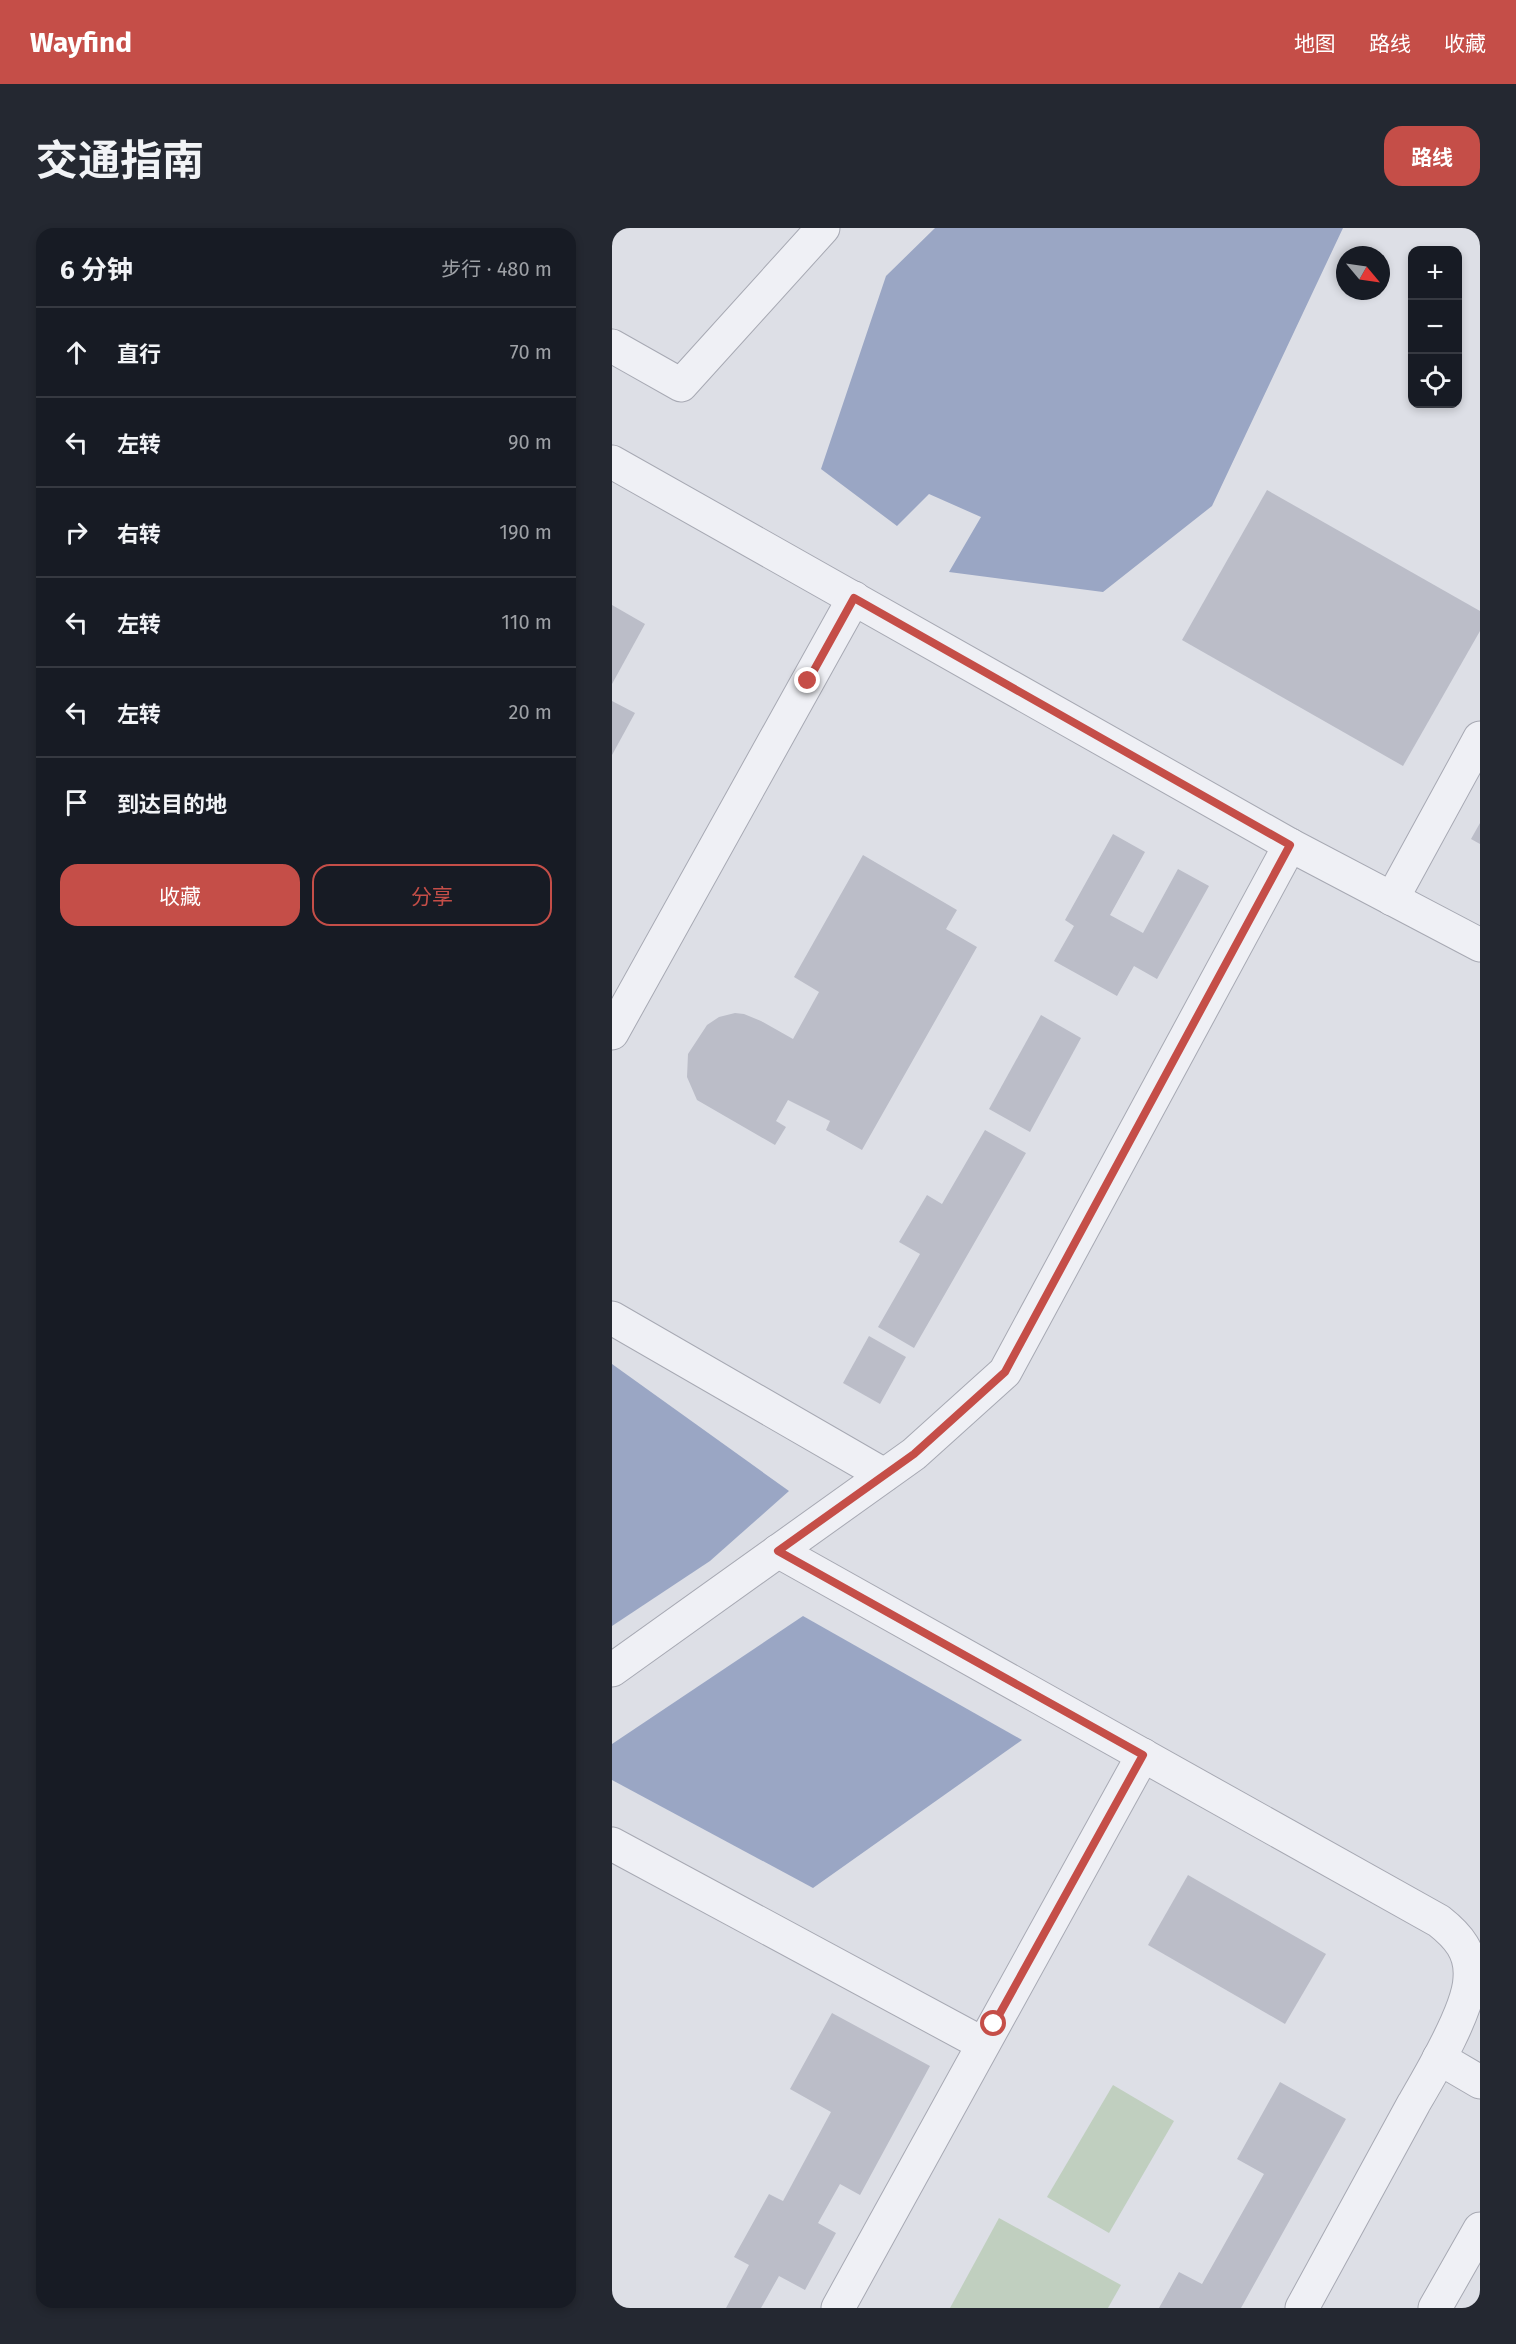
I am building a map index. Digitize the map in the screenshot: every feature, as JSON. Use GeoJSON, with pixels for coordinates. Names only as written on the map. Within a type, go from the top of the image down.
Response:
{"type":"FeatureCollection","features":[{"type":"Feature","properties":{"kind":"lane"},"geometry":{"type":"LineString","coordinates":[[612,346],[681,385],[823,228]]}},
{"type":"Feature","properties":{"kind":"lane"},"geometry":{"type":"LineString","coordinates":[[612,462],[1290,845],[1480,945]]}},
{"type":"Feature","properties":{"kind":"lane"},"geometry":{"type":"LineString","coordinates":[[612,1033],[854,598]]}},
{"type":"Feature","properties":{"kind":"lane"},"geometry":{"type":"LineString","coordinates":[[1392,899],[1480,738]]}},
{"type":"Feature","properties":{"kind":"lane"},"geometry":{"type":"LineString","coordinates":[[612,1670],[914,1454],[1005,1372],[1290,845]]}},
{"type":"Feature","properties":{"kind":"lane"},"geometry":{"type":"LineString","coordinates":[[612,1318],[884,1475]]}},
{"type":"Feature","properties":{"kind":"lane"},"geometry":{"type":"LineString","coordinates":[[778,1551],[1439,1921],[1452,1931],[1463,1945],[1470,1969],[1468,1995],[1439,2058],[1302,2308]]}},
{"type":"Feature","properties":{"kind":"lane"},"geometry":{"type":"LineString","coordinates":[[838,2308],[1143,1755]]}},
{"type":"Feature","properties":{"kind":"lane"},"geometry":{"type":"LineString","coordinates":[[612,1844],[983,2044]]}},
{"type":"Feature","properties":{"kind":"lane"},"geometry":{"type":"LineString","coordinates":[[1439,2058],[1480,2082]]}},
{"type":"Feature","properties":{"kind":"lane"},"geometry":{"type":"LineString","coordinates":[[1435,2308],[1480,2229]]}},
{"type":"Feature","properties":{"kind":"green space"},"geometry":{"type":"Polygon","coordinates":[[[1113,2085],[1174,2121],[1109,2233],[1047,2197],[1113,2085]]]}},
{"type":"Feature","properties":{"kind":"green space"},"geometry":{"type":"Polygon","coordinates":[[[999,2218],[1121,2285],[1108,2308],[950,2308],[999,2218]]]}},
{"type":"Feature","properties":{"kind":"water"},"geometry":{"type":"Polygon","coordinates":[[[935,228],[1343,228],[1212,506],[1103,592],[949,572],[981,517],[929,494],[897,526],[821,469],[886,276],[935,228]]]}},
{"type":"Feature","properties":{"kind":"water"},"geometry":{"type":"Polygon","coordinates":[[[612,1364],[789,1491],[710,1561],[612,1626],[612,1364]]]}},
{"type":"Feature","properties":{"kind":"water"},"geometry":{"type":"Polygon","coordinates":[[[803,1616],[1022,1740],[813,1888],[612,1780],[612,1744],[803,1616]]]}},
{"type":"Feature","properties":{"kind":"building"},"geometry":{"type":"Polygon","coordinates":[[[1267,490],[1480,611],[1480,631],[1403,766],[1182,640],[1267,490]]]}},
{"type":"Feature","properties":{"kind":"building"},"geometry":{"type":"Polygon","coordinates":[[[612,605],[645,624],[612,684],[612,605]]]}},
{"type":"Feature","properties":{"kind":"building"},"geometry":{"type":"Polygon","coordinates":[[[612,701],[635,713],[612,755],[612,701]]]}},
{"type":"Feature","properties":{"kind":"building"},"geometry":{"type":"Polygon","coordinates":[[[1480,823],[1480,844],[1471,839],[1480,823]]]}},
{"type":"Feature","properties":{"kind":"building"},"geometry":{"type":"Polygon","coordinates":[[[1113,834],[1145,852],[1110,915],[1143,933],[1178,869],[1209,886],[1157,979],[1134,966],[1117,996],[1054,961],[1074,926],[1065,920],[1113,834]]]}},
{"type":"Feature","properties":{"kind":"building"},"geometry":{"type":"Polygon","coordinates":[[[863,855],[957,910],[946,929],[977,947],[862,1150],[826,1130],[830,1121],[788,1100],[776,1121],[786,1127],[775,1145],[697,1100],[687,1077],[688,1054],[707,1025],[719,1017],[735,1013],[761,1021],[793,1039],[819,992],[794,977],[863,855]]]}},
{"type":"Feature","properties":{"kind":"building"},"geometry":{"type":"Polygon","coordinates":[[[1041,1015],[1081,1038],[1030,1132],[989,1109],[1041,1015]]]}},
{"type":"Feature","properties":{"kind":"building"},"geometry":{"type":"Polygon","coordinates":[[[985,1130],[1026,1153],[914,1348],[878,1327],[920,1254],[899,1242],[927,1195],[942,1204],[985,1130]]]}},
{"type":"Feature","properties":{"kind":"building"},"geometry":{"type":"Polygon","coordinates":[[[869,1336],[906,1357],[880,1404],[843,1383],[869,1336]]]}},
{"type":"Feature","properties":{"kind":"building"},"geometry":{"type":"Polygon","coordinates":[[[1188,1875],[1326,1954],[1285,2024],[1148,1945],[1188,1875]]]}},
{"type":"Feature","properties":{"kind":"building"},"geometry":{"type":"Polygon","coordinates":[[[832,2013],[930,2066],[860,2195],[840,2184],[818,2223],[836,2233],[805,2290],[779,2276],[761,2308],[726,2308],[749,2265],[734,2257],[769,2194],[783,2201],[831,2112],[790,2089],[832,2013]]]}},
{"type":"Feature","properties":{"kind":"building"},"geometry":{"type":"Polygon","coordinates":[[[1280,2082],[1346,2119],[1241,2308],[1159,2308],[1179,2272],[1202,2284],[1264,2174],[1237,2159],[1280,2082]]]}},
{"type":"Feature","properties":{"kind":"route"},"geometry":{"type":"LineString","coordinates":[[808,681],[854,598],[1290,845],[1005,1372],[914,1454],[778,1551],[1143,1755],[994,2024]]}}]}
